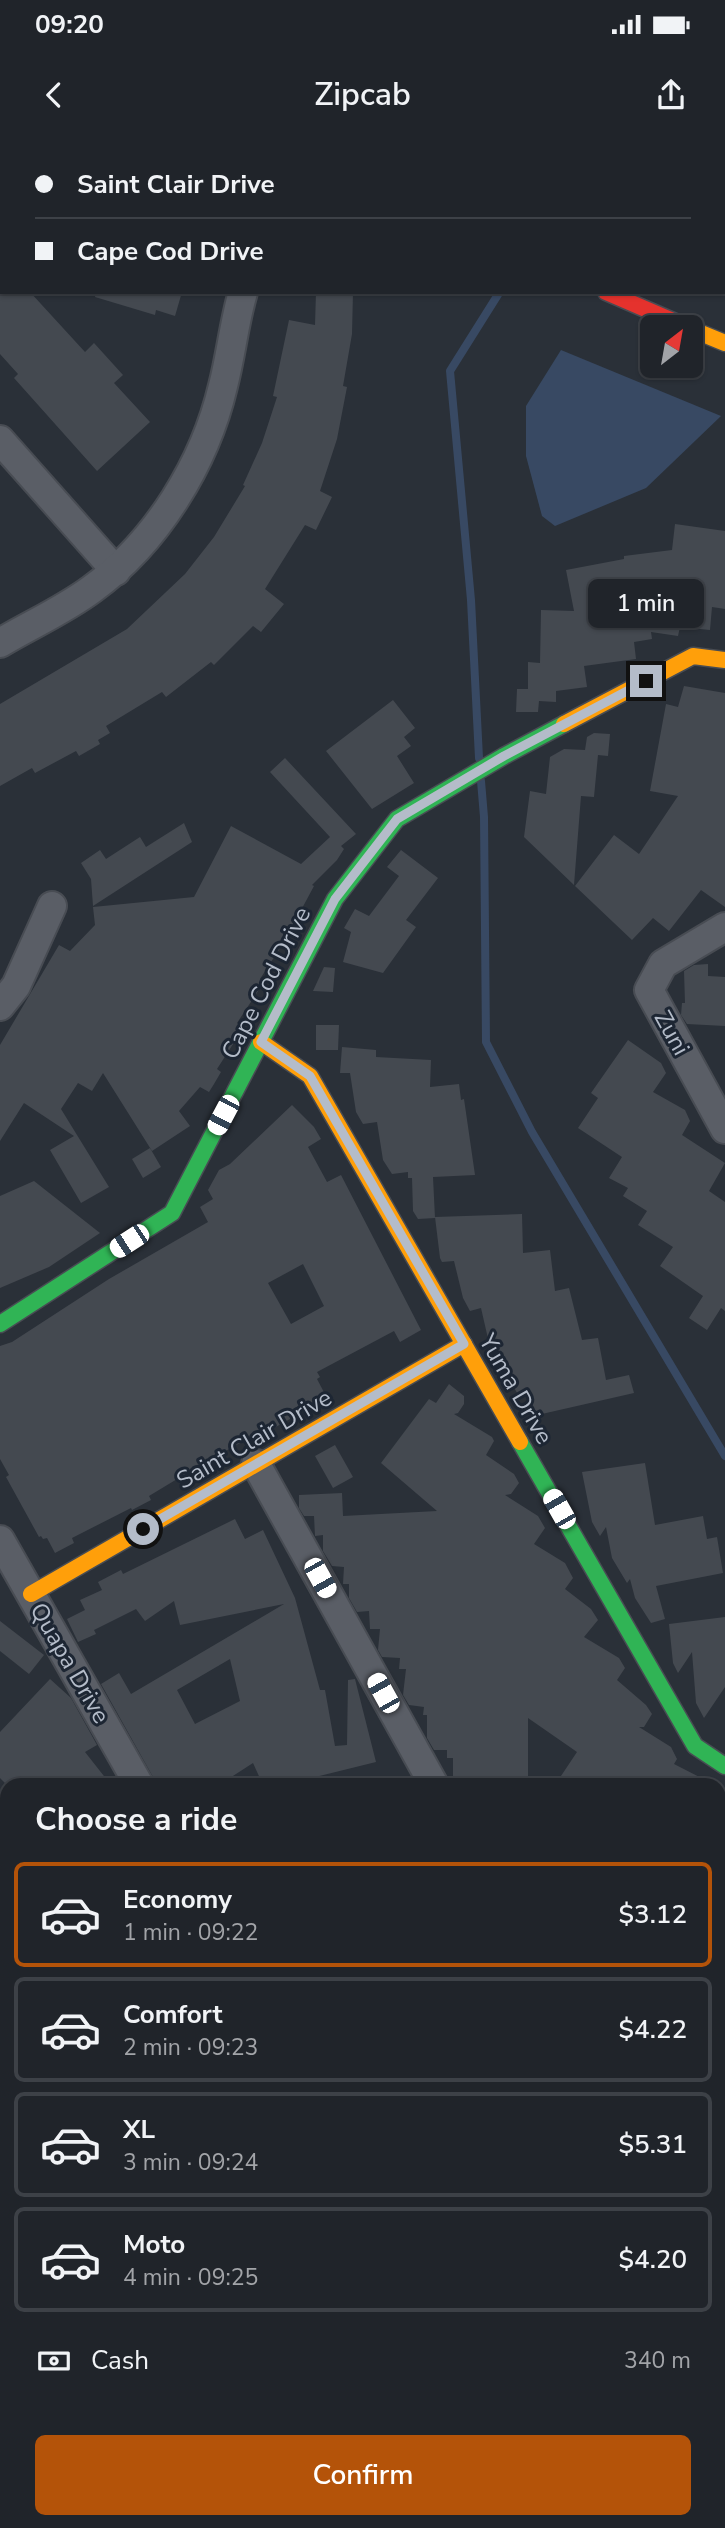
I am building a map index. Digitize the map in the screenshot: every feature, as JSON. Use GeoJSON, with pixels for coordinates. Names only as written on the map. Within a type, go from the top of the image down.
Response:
{"type":"FeatureCollection","features":[{"type":"Feature","properties":{"kind":"street"},"geometry":{"type":"LineString","coordinates":[[0,643],[90,591],[116,571],[169,510],[190,477],[223,387],[234,324],[242,294]]}},
{"type":"Feature","properties":{"kind":"street"},"geometry":{"type":"LineString","coordinates":[[611,294],[659,315]]}},
{"type":"Feature","properties":{"kind":"street"},"geometry":{"type":"LineString","coordinates":[[704,334],[725,343]]}},
{"type":"Feature","properties":{"kind":"street"},"geometry":{"type":"LineString","coordinates":[[0,440],[116,571]]}},
{"type":"Feature","properties":{"kind":"street","name":"Cape Cod Drive"},"geometry":{"type":"LineString","coordinates":[[0,1324],[172,1213],[335,899],[397,819],[504,756],[693,656],[725,660]]}},
{"type":"Feature","properties":{"kind":"street"},"geometry":{"type":"LineString","coordinates":[[0,1006],[16,986],[52,906]]}},
{"type":"Feature","properties":{"kind":"street","name":"Zuni"},"geometry":{"type":"LineString","coordinates":[[725,927],[663,964],[649,990],[725,1129]]}},
{"type":"Feature","properties":{"kind":"street","name":"Yuma Drive"},"geometry":{"type":"LineString","coordinates":[[261,1042],[310,1076],[695,1746],[725,1766]]}},
{"type":"Feature","properties":{"kind":"street","name":"Saint Clair Drive"},"geometry":{"type":"LineString","coordinates":[[31,1594],[464,1344]]}},
{"type":"Feature","properties":{"kind":"street"},"geometry":{"type":"LineString","coordinates":[[256,1464],[430,1778]]}},
{"type":"Feature","properties":{"kind":"street","name":"Quapa Drive"},"geometry":{"type":"LineString","coordinates":[[0,1540],[135,1778]]}},
{"type":"Feature","properties":{"kind":"water"},"geometry":{"type":"Polygon","coordinates":[[[561,350],[721,416],[646,488],[555,526],[542,516],[526,456],[526,406],[561,350]]]}},
{"type":"Feature","properties":{"kind":"building"},"geometry":{"type":"Polygon","coordinates":[[[0,294],[32,294],[85,352],[94,343],[123,375],[114,383],[150,422],[97,471],[14,378],[18,374],[0,354],[0,294]]]}},
{"type":"Feature","properties":{"kind":"building"},"geometry":{"type":"Polygon","coordinates":[[[96,294],[181,294],[175,316],[156,310],[155,315],[95,297],[96,294]]]}},
{"type":"Feature","properties":{"kind":"building"},"geometry":{"type":"Polygon","coordinates":[[[316,294],[353,294],[352,334],[343,386],[347,387],[337,439],[320,491],[332,497],[316,530],[305,525],[265,589],[284,604],[261,632],[253,626],[214,665],[211,662],[166,697],[162,692],[106,726],[110,733],[98,740],[100,744],[79,756],[76,751],[35,773],[32,768],[0,786],[0,704],[127,629],[185,574],[214,537],[245,486],[243,485],[262,443],[277,397],[273,396],[289,320],[315,325],[316,294]]]}},
{"type":"Feature","properties":{"kind":"building"},"geometry":{"type":"Polygon","coordinates":[[[675,524],[725,531],[725,609],[712,607],[710,630],[680,627],[678,636],[651,632],[652,639],[634,642],[636,659],[584,666],[587,687],[556,691],[556,702],[539,701],[538,712],[516,712],[517,689],[528,689],[528,662],[540,663],[541,610],[574,611],[566,570],[624,559],[624,556],[672,550],[675,524]]]}},
{"type":"Feature","properties":{"kind":"building"},"geometry":{"type":"Polygon","coordinates":[[[684,686],[725,693],[725,907],[701,890],[669,931],[653,918],[632,940],[575,886],[614,835],[639,854],[678,796],[650,791],[666,704],[678,707],[684,686]]]}},
{"type":"Feature","properties":{"kind":"building"},"geometry":{"type":"Polygon","coordinates":[[[393,700],[415,728],[404,737],[411,746],[397,756],[414,783],[372,809],[326,751],[393,700]]]}},
{"type":"Feature","properties":{"kind":"building"},"geometry":{"type":"Polygon","coordinates":[[[594,733],[610,734],[608,756],[598,755],[594,797],[581,796],[574,885],[524,837],[530,791],[546,794],[550,757],[564,749],[585,750],[587,737],[594,733]]]}},
{"type":"Feature","properties":{"kind":"building"},"geometry":{"type":"Polygon","coordinates":[[[285,758],[356,834],[341,846],[344,849],[337,860],[312,885],[314,886],[284,942],[260,979],[264,982],[237,1023],[244,1027],[217,1069],[221,1072],[209,1092],[200,1087],[179,1111],[190,1126],[152,1151],[103,1073],[92,1091],[78,1083],[61,1109],[109,1187],[81,1203],[50,1150],[74,1136],[24,1103],[0,1141],[0,1045],[59,945],[70,951],[95,925],[93,907],[194,897],[231,826],[301,864],[330,837],[270,772],[285,758]]]}},
{"type":"Feature","properties":{"kind":"building"},"geometry":{"type":"Polygon","coordinates":[[[184,823],[192,842],[93,906],[91,879],[81,863],[100,850],[106,859],[140,837],[146,847],[184,823]]]}},
{"type":"Feature","properties":{"kind":"building"},"geometry":{"type":"Polygon","coordinates":[[[401,850],[438,878],[406,920],[416,927],[383,973],[343,962],[351,932],[344,928],[355,909],[369,916],[399,876],[387,867],[401,850]]]}},
{"type":"Feature","properties":{"kind":"building"},"geometry":{"type":"Polygon","coordinates":[[[708,964],[708,976],[725,977],[725,1026],[687,1024],[681,1015],[682,1003],[685,1003],[684,971],[694,965],[708,964]]]}},
{"type":"Feature","properties":{"kind":"building"},"geometry":{"type":"Polygon","coordinates":[[[324,967],[335,968],[333,992],[313,991],[324,967]]]}},
{"type":"Feature","properties":{"kind":"building"},"geometry":{"type":"Polygon","coordinates":[[[316,1025],[339,1025],[338,1050],[316,1050],[316,1025]]]}},
{"type":"Feature","properties":{"kind":"building"},"geometry":{"type":"Polygon","coordinates":[[[628,1040],[661,1063],[666,1073],[653,1092],[685,1110],[690,1121],[682,1135],[725,1163],[709,1191],[725,1202],[725,1311],[721,1308],[707,1330],[689,1318],[703,1296],[660,1266],[673,1247],[638,1225],[647,1211],[623,1196],[628,1188],[609,1178],[622,1157],[578,1128],[598,1098],[591,1093],[628,1040]]]}},
{"type":"Feature","properties":{"kind":"building"},"geometry":{"type":"Polygon","coordinates":[[[342,1047],[376,1050],[376,1057],[431,1060],[430,1087],[459,1084],[461,1100],[464,1099],[475,1175],[433,1177],[435,1218],[418,1219],[413,1211],[412,1178],[408,1178],[408,1172],[392,1174],[383,1160],[377,1122],[363,1124],[356,1112],[350,1073],[340,1073],[342,1047]]]}},
{"type":"Feature","properties":{"kind":"building"},"geometry":{"type":"Polygon","coordinates":[[[292,1105],[314,1127],[321,1139],[308,1147],[327,1182],[341,1175],[421,1330],[400,1342],[394,1331],[317,1372],[320,1377],[317,1379],[327,1398],[192,1470],[149,1496],[151,1500],[72,1538],[74,1543],[55,1553],[47,1538],[39,1537],[6,1477],[9,1475],[0,1459],[0,1346],[12,1342],[109,1279],[208,1222],[200,1207],[213,1199],[208,1190],[219,1170],[230,1164],[292,1105]],[[303,1264],[268,1283],[291,1324],[324,1306],[303,1264]]]}},
{"type":"Feature","properties":{"kind":"building"},"geometry":{"type":"Polygon","coordinates":[[[150,1148],[161,1167],[143,1178],[132,1159],[150,1148]]]}},
{"type":"Feature","properties":{"kind":"building"},"geometry":{"type":"Polygon","coordinates":[[[34,1181],[100,1233],[49,1267],[0,1288],[0,1196],[34,1181]]]}},
{"type":"Feature","properties":{"kind":"building"},"geometry":{"type":"Polygon","coordinates":[[[522,1214],[523,1253],[550,1250],[555,1291],[569,1288],[582,1340],[598,1338],[606,1380],[629,1375],[634,1393],[533,1416],[526,1388],[520,1398],[509,1379],[503,1352],[498,1359],[489,1343],[481,1308],[470,1311],[463,1298],[454,1261],[442,1262],[440,1258],[435,1217],[522,1214]]]}},
{"type":"Feature","properties":{"kind":"building"},"geometry":{"type":"Polygon","coordinates":[[[449,1384],[464,1396],[464,1404],[458,1413],[454,1414],[492,1437],[494,1441],[486,1455],[514,1474],[519,1483],[511,1494],[505,1495],[538,1516],[545,1528],[534,1544],[565,1563],[573,1578],[565,1589],[591,1609],[598,1620],[584,1637],[619,1658],[625,1668],[617,1680],[646,1705],[652,1714],[644,1727],[639,1727],[671,1747],[677,1759],[674,1764],[701,1778],[560,1778],[577,1752],[528,1718],[528,1778],[453,1778],[453,1758],[447,1758],[447,1750],[434,1750],[427,1738],[427,1715],[423,1715],[424,1707],[409,1705],[403,1695],[406,1669],[399,1669],[400,1658],[382,1657],[378,1650],[380,1629],[370,1629],[369,1611],[357,1612],[349,1598],[349,1584],[343,1584],[344,1567],[332,1566],[323,1551],[323,1535],[315,1536],[314,1516],[304,1516],[299,1508],[299,1495],[342,1493],[343,1516],[437,1511],[381,1463],[429,1399],[436,1403],[449,1384]]]}},
{"type":"Feature","properties":{"kind":"building"},"geometry":{"type":"Polygon","coordinates":[[[335,1445],[353,1477],[333,1488],[315,1456],[335,1445]]]}},
{"type":"Feature","properties":{"kind":"building"},"geometry":{"type":"Polygon","coordinates":[[[645,1463],[655,1525],[703,1516],[707,1539],[717,1537],[723,1573],[656,1586],[665,1619],[651,1623],[635,1598],[630,1579],[627,1583],[612,1558],[606,1527],[600,1536],[592,1522],[582,1472],[645,1463]]]}},
{"type":"Feature","properties":{"kind":"building"},"geometry":{"type":"Polygon","coordinates":[[[235,1519],[245,1539],[263,1530],[295,1598],[320,1690],[325,1690],[335,1746],[347,1745],[348,1680],[355,1679],[376,1762],[311,1778],[260,1778],[253,1763],[230,1778],[153,1778],[101,1684],[119,1673],[131,1694],[284,1604],[180,1625],[174,1601],[145,1621],[136,1609],[94,1630],[96,1634],[78,1642],[67,1619],[85,1610],[80,1600],[102,1590],[98,1582],[121,1570],[123,1574],[235,1519]],[[230,1659],[177,1690],[195,1724],[240,1701],[230,1659]]]}},
{"type":"Feature","properties":{"kind":"building"},"geometry":{"type":"Polygon","coordinates":[[[725,1617],[725,1687],[704,1718],[696,1703],[692,1652],[678,1673],[673,1663],[669,1624],[725,1617]]]}},
{"type":"Feature","properties":{"kind":"building"},"geometry":{"type":"Polygon","coordinates":[[[0,1621],[44,1655],[29,1674],[0,1651],[0,1621]]]}},
{"type":"Feature","properties":{"kind":"building"},"geometry":{"type":"Polygon","coordinates":[[[50,1679],[71,1698],[97,1745],[85,1752],[105,1778],[0,1778],[0,1732],[50,1679]]]}},
{"type":"Feature","properties":{"kind":"waterway"},"geometry":{"type":"LineString","coordinates":[[479,758],[471,600],[450,371],[498,294]]}},
{"type":"Feature","properties":{"kind":"waterway"},"geometry":{"type":"LineString","coordinates":[[481,781],[484,817],[486,1042],[532,1132],[725,1456]]}},
{"type":"Feature","properties":{"kind":"traffic: fast"},"geometry":{"type":"LineString","coordinates":[[0,1324],[172,1213],[335,899],[397,819],[564,724]]}},
{"type":"Feature","properties":{"kind":"traffic: fast"},"geometry":{"type":"LineString","coordinates":[[520,1442],[695,1746],[725,1766]]}},
{"type":"Feature","properties":{"kind":"traffic: slow"},"geometry":{"type":"LineString","coordinates":[[704,334],[725,343]]}},
{"type":"Feature","properties":{"kind":"traffic: slow"},"geometry":{"type":"LineString","coordinates":[[564,724],[693,656],[725,660]]}},
{"type":"Feature","properties":{"kind":"traffic: slow"},"geometry":{"type":"LineString","coordinates":[[261,1042],[310,1076],[520,1442]]}},
{"type":"Feature","properties":{"kind":"traffic: slow"},"geometry":{"type":"LineString","coordinates":[[31,1594],[464,1344]]}},
{"type":"Feature","properties":{"kind":"traffic: jam"},"geometry":{"type":"LineString","coordinates":[[611,294],[659,315]]}},
{"type":"Feature","properties":{"kind":"route"},"geometry":{"type":"LineString","coordinates":[[143,1529],[464,1344],[310,1076],[261,1042],[335,899],[397,819],[504,756],[646,681]]}}]}
